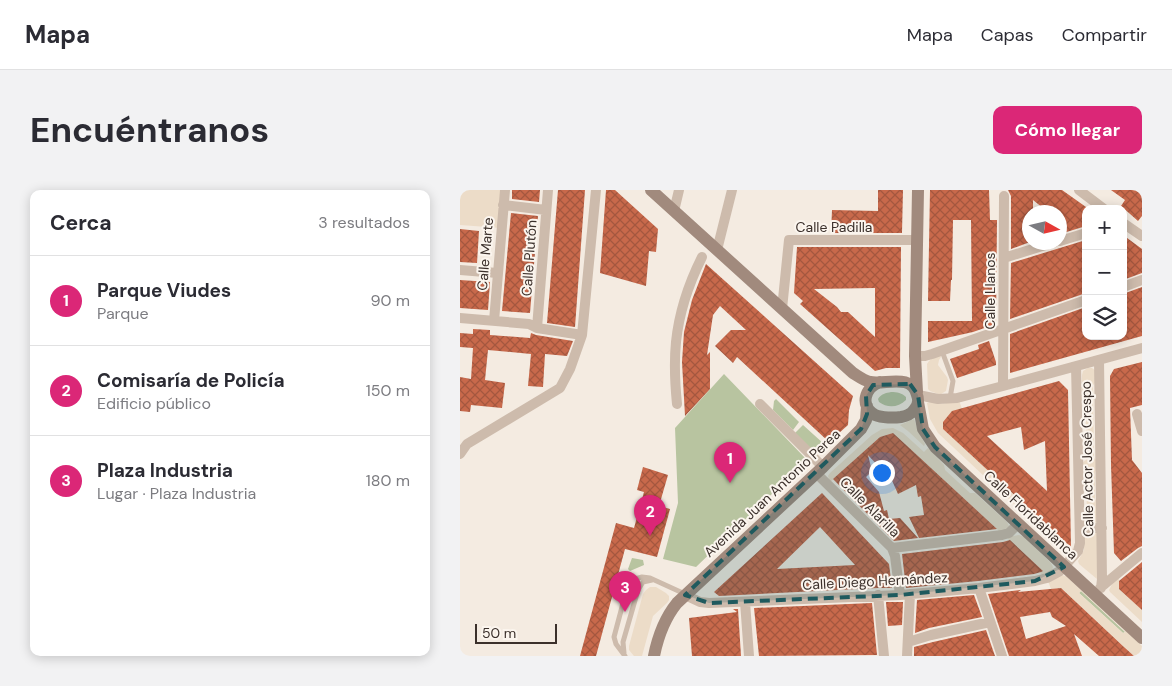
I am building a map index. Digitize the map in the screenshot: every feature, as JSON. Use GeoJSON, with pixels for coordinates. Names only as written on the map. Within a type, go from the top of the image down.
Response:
{"type":"FeatureCollection","features":[{"type":"Feature","properties":{"kind":"main road"},"geometry":{"type":"LineString","coordinates":[[651,190],[853,373],[863,387],[871,412],[883,417],[902,417],[910,414],[915,409],[917,397],[913,387],[904,382],[868,381],[853,373]]}},
{"type":"Feature","properties":{"kind":"main road"},"geometry":{"type":"LineString","coordinates":[[904,382],[908,380],[912,372],[915,356],[918,190]]}},
{"type":"Feature","properties":{"kind":"main road","name":"Calle Floridablanca"},"geometry":{"type":"LineString","coordinates":[[915,356],[917,397],[922,425],[932,444],[1064,567],[1097,591],[1142,638]]}},
{"type":"Feature","properties":{"kind":"main road"},"geometry":{"type":"LineString","coordinates":[[867,402],[867,393],[871,387],[880,382]]}},
{"type":"Feature","properties":{"kind":"main road","name":"Avenida Juan Antonio Perea"},"geometry":{"type":"LineString","coordinates":[[654,656],[658,637],[671,610],[864,426],[867,416],[867,402]]}},
{"type":"Feature","properties":{"kind":"street","name":"Calle Marte"},"geometry":{"type":"LineString","coordinates":[[494,321],[505,190]]}},
{"type":"Feature","properties":{"kind":"street","name":"Calle Plutón"},"geometry":{"type":"LineString","coordinates":[[537,328],[548,190]]}},
{"type":"Feature","properties":{"kind":"street"},"geometry":{"type":"LineString","coordinates":[[460,454],[467,444],[560,388],[570,369],[582,334],[596,190]]}},
{"type":"Feature","properties":{"kind":"street"},"geometry":{"type":"LineString","coordinates":[[674,211],[679,190]]}},
{"type":"Feature","properties":{"kind":"street"},"geometry":{"type":"LineString","coordinates":[[717,250],[732,190]]}},
{"type":"Feature","properties":{"kind":"street"},"geometry":{"type":"LineString","coordinates":[[1078,190],[1099,205]]}},
{"type":"Feature","properties":{"kind":"street","name":"Calle Llanos"},"geometry":{"type":"LineString","coordinates":[[1003,386],[1004,196]]}},
{"type":"Feature","properties":{"kind":"street"},"geometry":{"type":"LineString","coordinates":[[503,205],[546,210]]}},
{"type":"Feature","properties":{"kind":"street"},"geometry":{"type":"LineString","coordinates":[[1127,225],[1140,230]]}},
{"type":"Feature","properties":{"kind":"street"},"geometry":{"type":"LineString","coordinates":[[1067,239],[1082,234]]}},
{"type":"Feature","properties":{"kind":"street","name":"Calle Padilla"},"geometry":{"type":"LineString","coordinates":[[782,309],[790,240],[918,240]]}},
{"type":"Feature","properties":{"kind":"street"},"geometry":{"type":"LineString","coordinates":[[1004,258],[1030,250]]}},
{"type":"Feature","properties":{"kind":"street"},"geometry":{"type":"LineString","coordinates":[[677,404],[675,381],[676,343],[681,314],[702,257]]}},
{"type":"Feature","properties":{"kind":"street"},"geometry":{"type":"LineString","coordinates":[[460,270],[497,273]]}},
{"type":"Feature","properties":{"kind":"street"},"geometry":{"type":"LineString","coordinates":[[1127,286],[1142,280]]}},
{"type":"Feature","properties":{"kind":"street"},"geometry":{"type":"LineString","coordinates":[[915,356],[925,356],[942,351],[1082,301]]}},
{"type":"Feature","properties":{"kind":"street"},"geometry":{"type":"LineString","coordinates":[[460,318],[529,324],[537,328],[582,334]]}},
{"type":"Feature","properties":{"kind":"street"},"geometry":{"type":"LineString","coordinates":[[917,397],[950,398],[969,395],[1142,348]]}},
{"type":"Feature","properties":{"kind":"street","name":"Calle Actor José Crespo"},"geometry":{"type":"LineString","coordinates":[[1097,591],[1102,579],[1099,360]]}},
{"type":"Feature","properties":{"kind":"street","name":"Calle Actor José Crespo"},"geometry":{"type":"LineString","coordinates":[[1064,567],[1078,551],[1081,528],[1076,366]]}},
{"type":"Feature","properties":{"kind":"street","name":"Calle Alarilla"},"geometry":{"type":"LineString","coordinates":[[760,404],[892,548],[905,594],[907,656]]}},
{"type":"Feature","properties":{"kind":"street"},"geometry":{"type":"LineString","coordinates":[[1137,414],[1142,431]]}},
{"type":"Feature","properties":{"kind":"street"},"geometry":{"type":"LineString","coordinates":[[892,548],[1002,536],[1009,533],[1018,524]]}},
{"type":"Feature","properties":{"kind":"street"},"geometry":{"type":"LineString","coordinates":[[1081,528],[1102,528]]}},
{"type":"Feature","properties":{"kind":"street"},"geometry":{"type":"LineString","coordinates":[[1097,591],[1142,553]]}},
{"type":"Feature","properties":{"kind":"street","name":"Calle Diego Hernández"},"geometry":{"type":"LineString","coordinates":[[685,595],[706,603],[878,596],[978,588],[1042,580],[1057,574],[1064,567]]}},
{"type":"Feature","properties":{"kind":"street"},"geometry":{"type":"LineString","coordinates":[[978,588],[1002,656]]}},
{"type":"Feature","properties":{"kind":"street"},"geometry":{"type":"LineString","coordinates":[[878,596],[884,656]]}},
{"type":"Feature","properties":{"kind":"street"},"geometry":{"type":"LineString","coordinates":[[745,602],[749,656]]}},
{"type":"Feature","properties":{"kind":"street"},"geometry":{"type":"LineString","coordinates":[[908,642],[990,622]]}},
{"type":"Feature","properties":{"kind":"lane"},"geometry":{"type":"LineString","coordinates":[[942,351],[953,381],[950,398]]}},
{"type":"Feature","properties":{"kind":"lane"},"geometry":{"type":"LineString","coordinates":[[625,656],[616,644],[614,637],[626,592],[631,582],[638,578],[647,577],[685,595]]}},
{"type":"Feature","properties":{"kind":"lane"},"geometry":{"type":"LineString","coordinates":[[625,656],[623,642],[638,590],[643,582],[655,580]]}},
{"type":"Feature","properties":{"kind":"highlighted area"},"geometry":{"type":"Polygon","coordinates":[[[910,384],[918,395],[923,429],[935,447],[1064,567],[1035,581],[900,595],[709,603],[685,595],[861,429],[867,414],[866,396],[873,385],[910,384]]]}},
{"type":"Feature","properties":{"kind":"green space"},"geometry":{"type":"Polygon","coordinates":[[[724,374],[807,460],[696,567],[663,559],[678,503],[675,428],[724,374]]]}},
{"type":"Feature","properties":{"kind":"green space"},"geometry":{"type":"Polygon","coordinates":[[[891,392],[903,395],[906,397],[906,400],[900,405],[892,406],[879,402],[878,399],[881,396],[891,392]]]}},
{"type":"Feature","properties":{"kind":"green space"},"geometry":{"type":"Polygon","coordinates":[[[776,399],[799,422],[793,430],[773,410],[776,399]]]}},
{"type":"Feature","properties":{"kind":"green space"},"geometry":{"type":"Polygon","coordinates":[[[803,425],[824,444],[814,453],[795,433],[803,425]]]}},
{"type":"Feature","properties":{"kind":"green space"},"geometry":{"type":"Polygon","coordinates":[[[632,558],[643,560],[644,565],[630,571],[628,569],[632,558]]]}},
{"type":"Feature","properties":{"kind":"green space"},"geometry":{"type":"Polygon","coordinates":[[[1081,591],[1125,632],[1123,633],[1079,593],[1081,591]]]}},
{"type":"Feature","properties":{"kind":"shaded area"},"geometry":{"type":"Polygon","coordinates":[[[460,190],[505,190],[501,228],[460,225],[460,190]]]}},
{"type":"Feature","properties":{"kind":"shaded area"},"geometry":{"type":"Polygon","coordinates":[[[940,355],[938,365],[948,380],[946,391],[938,394],[928,389],[927,364],[932,358],[940,355]]]}},
{"type":"Feature","properties":{"kind":"shaded area"},"geometry":{"type":"Polygon","coordinates":[[[1088,368],[1096,371],[1096,382],[1093,385],[1094,458],[1098,461],[1098,468],[1095,472],[1095,499],[1098,504],[1098,520],[1095,524],[1084,521],[1084,516],[1087,513],[1086,472],[1083,468],[1083,462],[1086,460],[1087,453],[1085,395],[1082,393],[1082,375],[1083,371],[1088,368]]]}},
{"type":"Feature","properties":{"kind":"shaded area"},"geometry":{"type":"Polygon","coordinates":[[[959,400],[962,409],[952,412],[943,422],[943,429],[1073,549],[1063,549],[1056,543],[1052,535],[1024,509],[1015,505],[938,433],[930,419],[927,403],[942,404],[959,400]]]}},
{"type":"Feature","properties":{"kind":"shaded area"},"geometry":{"type":"Polygon","coordinates":[[[914,419],[925,444],[924,446],[900,425],[914,419]]]}},
{"type":"Feature","properties":{"kind":"shaded area"},"geometry":{"type":"Polygon","coordinates":[[[893,428],[903,433],[924,452],[928,448],[944,465],[945,470],[970,493],[975,493],[1007,522],[1008,529],[1000,533],[893,433],[880,437],[830,482],[828,476],[830,473],[872,435],[882,429],[893,428]]]}},
{"type":"Feature","properties":{"kind":"shaded area"},"geometry":{"type":"Polygon","coordinates":[[[1098,531],[1099,577],[1097,579],[1078,561],[1084,550],[1084,532],[1098,531]]]}},
{"type":"Feature","properties":{"kind":"shaded area"},"geometry":{"type":"Polygon","coordinates":[[[1019,535],[1024,537],[1051,563],[1052,571],[1044,576],[1040,573],[1042,570],[1006,537],[1019,535]]]}},
{"type":"Feature","properties":{"kind":"shaded area"},"geometry":{"type":"Polygon","coordinates":[[[1062,575],[1066,576],[1142,646],[1142,656],[1134,656],[1061,588],[1051,589],[1048,581],[1062,575]],[[1081,591],[1079,593],[1123,633],[1125,631],[1081,591]]]}},
{"type":"Feature","properties":{"kind":"shaded area"},"geometry":{"type":"Polygon","coordinates":[[[1115,578],[1119,579],[1119,589],[1142,610],[1142,622],[1110,592],[1109,590],[1115,578]]]}},
{"type":"Feature","properties":{"kind":"shaded area"},"geometry":{"type":"Polygon","coordinates":[[[650,587],[656,587],[666,593],[669,596],[669,600],[653,616],[642,656],[634,656],[629,650],[629,646],[643,594],[650,587]]]}},
{"type":"Feature","properties":{"kind":"building"},"geometry":{"type":"Polygon","coordinates":[[[512,190],[540,190],[539,202],[512,199],[512,190]]]}},
{"type":"Feature","properties":{"kind":"building"},"geometry":{"type":"Polygon","coordinates":[[[558,190],[585,190],[575,327],[547,323],[558,190]]]}},
{"type":"Feature","properties":{"kind":"building"},"geometry":{"type":"Polygon","coordinates":[[[606,190],[615,190],[658,229],[656,252],[649,251],[646,286],[600,273],[606,190]]]}},
{"type":"Feature","properties":{"kind":"building"},"geometry":{"type":"Polygon","coordinates":[[[878,190],[903,190],[902,233],[831,233],[832,210],[878,211],[878,190]]]}},
{"type":"Feature","properties":{"kind":"building"},"geometry":{"type":"Polygon","coordinates":[[[930,190],[989,190],[990,220],[997,220],[996,324],[973,332],[928,342],[928,321],[972,321],[971,220],[953,220],[950,301],[928,301],[930,190]]]}},
{"type":"Feature","properties":{"kind":"building"},"geometry":{"type":"Polygon","coordinates":[[[1008,190],[1062,190],[1083,205],[1082,227],[1067,232],[1067,205],[1039,205],[1033,200],[1033,205],[1022,205],[1022,245],[1011,249],[1011,196],[1008,190]]]}},
{"type":"Feature","properties":{"kind":"building"},"geometry":{"type":"Polygon","coordinates":[[[1111,190],[1142,190],[1142,216],[1138,221],[1127,211],[1127,205],[1122,205],[1125,200],[1111,190]]]}},
{"type":"Feature","properties":{"kind":"building"},"geometry":{"type":"Polygon","coordinates":[[[511,213],[538,216],[530,313],[502,311],[511,213]]]}},
{"type":"Feature","properties":{"kind":"building"},"geometry":{"type":"Polygon","coordinates":[[[460,229],[479,231],[477,263],[460,262],[460,229]]]}},
{"type":"Feature","properties":{"kind":"building"},"geometry":{"type":"Polygon","coordinates":[[[1127,238],[1142,249],[1142,273],[1127,279],[1127,238]]]}},
{"type":"Feature","properties":{"kind":"building"},"geometry":{"type":"Polygon","coordinates":[[[1082,241],[1082,294],[1010,319],[1011,263],[1053,250],[1067,250],[1067,246],[1082,241]]]}},
{"type":"Feature","properties":{"kind":"building"},"geometry":{"type":"Polygon","coordinates":[[[797,247],[901,247],[900,368],[886,368],[875,371],[800,304],[803,301],[794,293],[797,247]],[[875,288],[814,289],[841,312],[848,312],[875,337],[875,288]]]}},
{"type":"Feature","properties":{"kind":"building"},"geometry":{"type":"Polygon","coordinates":[[[706,264],[853,396],[849,410],[848,425],[829,442],[737,357],[733,363],[715,346],[731,330],[746,330],[720,306],[713,315],[707,355],[710,352],[710,389],[685,416],[682,362],[684,332],[692,300],[706,264]]]}},
{"type":"Feature","properties":{"kind":"building"},"geometry":{"type":"Polygon","coordinates":[[[460,280],[490,282],[488,310],[460,308],[460,280]]]}},
{"type":"Feature","properties":{"kind":"building"},"geometry":{"type":"Polygon","coordinates":[[[1142,287],[1142,336],[1010,373],[1010,334],[1082,308],[1082,340],[1127,340],[1127,293],[1142,287]]]}},
{"type":"Feature","properties":{"kind":"building"},"geometry":{"type":"Polygon","coordinates":[[[473,329],[490,330],[490,335],[530,338],[531,333],[573,341],[567,356],[545,354],[543,387],[528,386],[531,354],[488,350],[485,380],[505,383],[502,408],[471,405],[470,412],[460,411],[460,377],[471,379],[473,348],[460,347],[460,333],[473,334],[473,329]]]}},
{"type":"Feature","properties":{"kind":"building"},"geometry":{"type":"Polygon","coordinates":[[[989,341],[996,365],[957,378],[950,359],[979,349],[978,345],[989,341]]]}},
{"type":"Feature","properties":{"kind":"building"},"geometry":{"type":"Polygon","coordinates":[[[1142,362],[1142,405],[1130,408],[1132,460],[1142,473],[1142,546],[1121,561],[1114,553],[1110,376],[1114,369],[1142,362]]]}},
{"type":"Feature","properties":{"kind":"building"},"geometry":{"type":"Polygon","coordinates":[[[1059,381],[1068,390],[1071,547],[943,429],[943,422],[952,411],[1059,381]],[[1021,427],[987,436],[1047,491],[1045,441],[1024,450],[1021,427]]]}},
{"type":"Feature","properties":{"kind":"building"},"geometry":{"type":"Polygon","coordinates":[[[893,433],[997,529],[919,538],[909,517],[924,515],[921,496],[918,497],[916,485],[898,494],[890,476],[889,478],[868,455],[872,471],[866,477],[879,492],[884,511],[887,510],[889,519],[900,518],[918,538],[894,541],[833,479],[880,437],[893,433]]]}},
{"type":"Feature","properties":{"kind":"building"},"geometry":{"type":"Polygon","coordinates":[[[643,467],[668,475],[659,506],[670,509],[657,557],[625,549],[596,656],[580,656],[616,523],[634,528],[644,492],[637,490],[643,467]]]}},
{"type":"Feature","properties":{"kind":"building"},"geometry":{"type":"Polygon","coordinates":[[[822,493],[889,564],[892,588],[719,596],[714,592],[822,493]],[[820,527],[777,569],[855,565],[820,527]]]}},
{"type":"Feature","properties":{"kind":"building"},"geometry":{"type":"Polygon","coordinates":[[[1010,540],[1043,571],[1034,574],[978,581],[906,588],[902,554],[1010,540]]]}},
{"type":"Feature","properties":{"kind":"building"},"geometry":{"type":"Polygon","coordinates":[[[1142,562],[1142,610],[1119,589],[1119,581],[1142,562]]]}},
{"type":"Feature","properties":{"kind":"building"},"geometry":{"type":"Polygon","coordinates":[[[1061,588],[1134,656],[1099,656],[1074,634],[1082,656],[1009,656],[988,594],[1021,590],[1018,592],[1061,588]],[[1050,612],[1020,617],[1026,639],[1066,626],[1052,617],[1050,612]]]}},
{"type":"Feature","properties":{"kind":"building"},"geometry":{"type":"Polygon","coordinates":[[[974,595],[982,617],[929,628],[915,633],[917,600],[974,595]]]}},
{"type":"Feature","properties":{"kind":"building"},"geometry":{"type":"Polygon","coordinates":[[[886,602],[903,602],[902,625],[888,626],[886,602]]]}},
{"type":"Feature","properties":{"kind":"building"},"geometry":{"type":"Polygon","coordinates":[[[872,603],[877,655],[759,656],[754,608],[872,603]]]}},
{"type":"Feature","properties":{"kind":"building"},"geometry":{"type":"Polygon","coordinates":[[[733,609],[738,609],[741,656],[692,656],[689,618],[737,612],[733,609]]]}},
{"type":"Feature","properties":{"kind":"building"},"geometry":{"type":"Polygon","coordinates":[[[986,630],[995,656],[914,656],[914,647],[986,630]]]}},
{"type":"Feature","properties":{"kind":"place","name":"Parque Viudes"},"geometry":{"type":"Point","coordinates":[730,483]}},
{"type":"Feature","properties":{"kind":"place","name":"Comisaría de Policía"},"geometry":{"type":"Point","coordinates":[650,536]}},
{"type":"Feature","properties":{"kind":"place","name":"Plaza Industria"},"geometry":{"type":"Point","coordinates":[625,612]}}]}
